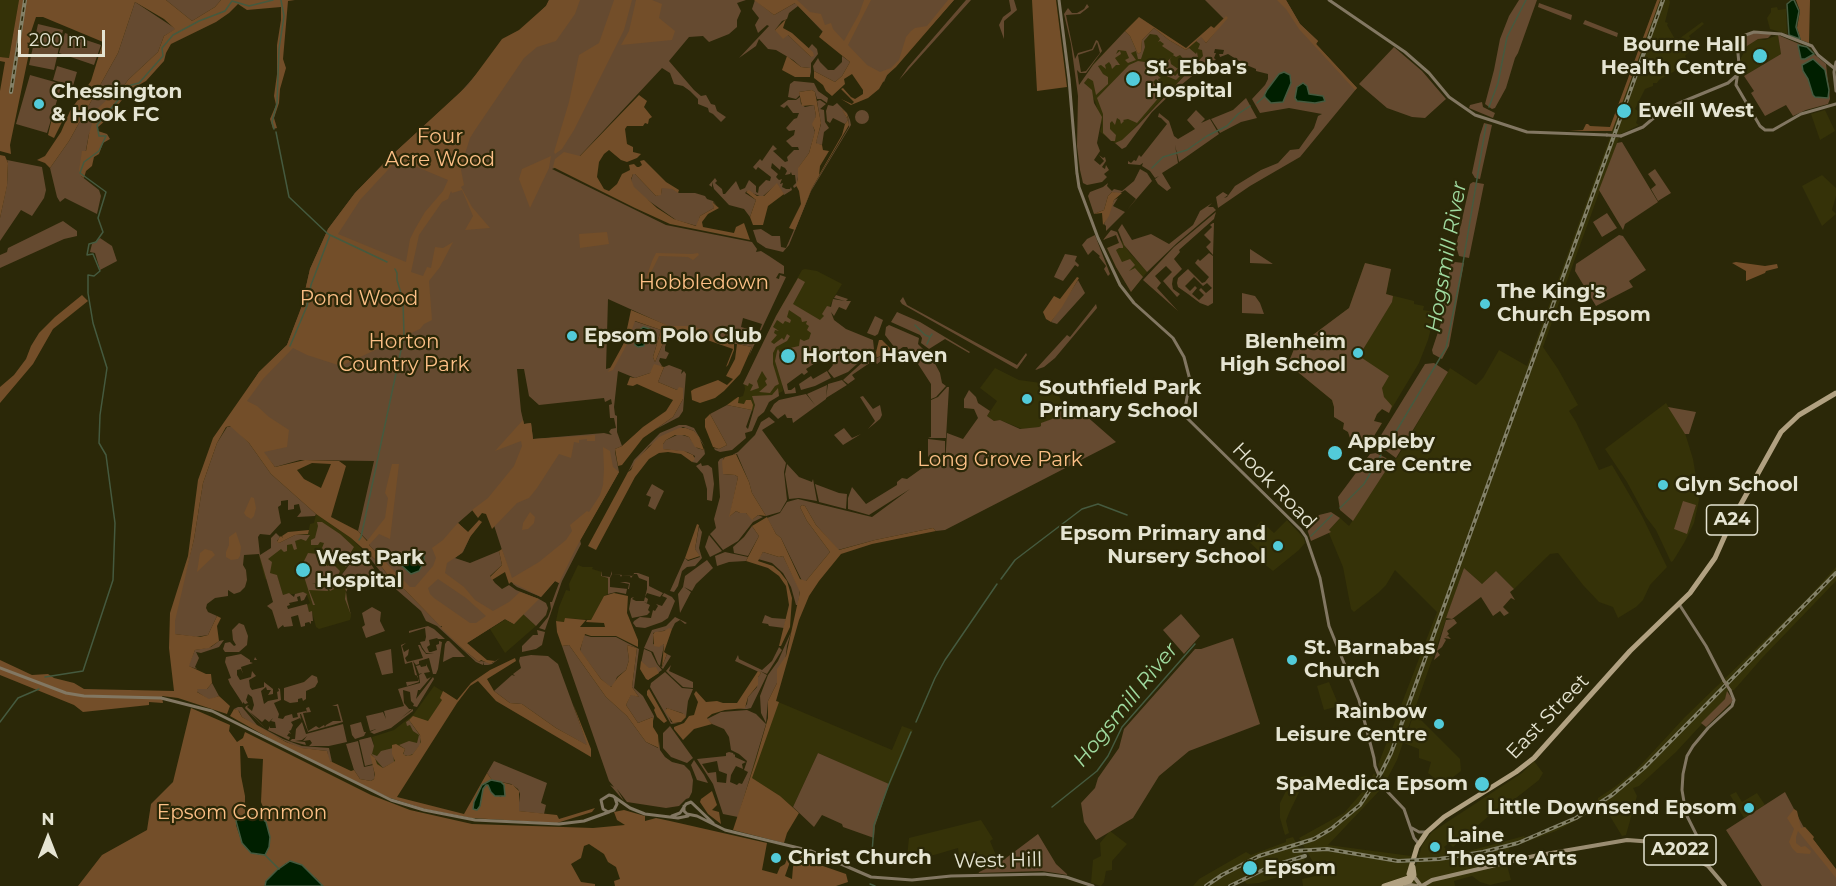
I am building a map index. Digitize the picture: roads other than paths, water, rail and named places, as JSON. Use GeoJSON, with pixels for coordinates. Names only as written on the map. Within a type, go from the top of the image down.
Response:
{"type":"FeatureCollection","features":[{"type":"Feature","properties":{"kind":"highway","name":"A24"},"geometry":{"type":"LineString","coordinates":[[1678,604],[1691,591],[1715,558],[1731,522],[1774,442],[1787,424],[1836,393]]}},
{"type":"Feature","properties":{"kind":"highway","name":"East Street"},"geometry":{"type":"LineString","coordinates":[[1411,877],[1414,875],[1413,867],[1418,842],[1427,832],[1444,817],[1516,772],[1534,758],[1630,651],[1678,604]]}},
{"type":"Feature","properties":{"kind":"highway","name":"A24"},"geometry":{"type":"LineString","coordinates":[[1405,884],[1410,881],[1411,877]]}},
{"type":"Feature","properties":{"kind":"highway"},"geometry":{"type":"LineString","coordinates":[[1384,886],[1411,877]]}},
{"type":"Feature","properties":{"kind":"highway"},"geometry":{"type":"LineString","coordinates":[[1395,886],[1405,884]]}},
{"type":"Feature","properties":{"kind":"main road","name":"Hook Road"},"geometry":{"type":"LineString","coordinates":[[1059,0],[1077,173],[1098,238],[1122,289],[1173,338],[1184,357],[1190,380],[1185,409],[1187,418],[1306,537],[1320,578],[1329,626],[1359,700],[1375,766],[1384,788],[1404,809],[1414,838],[1418,842]]}},
{"type":"Feature","properties":{"kind":"main road"},"geometry":{"type":"LineString","coordinates":[[1329,0],[1405,52],[1449,97],[1475,115],[1527,132],[1621,136],[1643,128],[1656,116],[1677,104],[1728,83],[1736,76]]}},
{"type":"Feature","properties":{"kind":"main road"},"geometry":{"type":"LineString","coordinates":[[1834,68],[1818,55],[1812,46],[1778,33],[1761,31],[1747,34],[1737,43],[1736,85],[1760,126],[1768,131],[1801,114],[1836,104]]}},
{"type":"Feature","properties":{"kind":"main road"},"geometry":{"type":"LineString","coordinates":[[1836,62],[1834,68],[1836,91]]}},
{"type":"Feature","properties":{"kind":"main road"},"geometry":{"type":"LineString","coordinates":[[1728,83],[1736,85]]}},
{"type":"Feature","properties":{"kind":"main road"},"geometry":{"type":"LineString","coordinates":[[1678,604],[1706,646],[1730,690],[1733,702],[1701,736],[1687,756],[1683,774],[1682,795],[1690,823],[1709,860],[1708,866]]}},
{"type":"Feature","properties":{"kind":"main road"},"geometry":{"type":"LineString","coordinates":[[0,668],[38,684],[84,696],[160,698],[212,711],[391,800],[417,809],[475,820],[559,824],[584,821],[616,807],[630,808]]}},
{"type":"Feature","properties":{"kind":"main road"},"geometry":{"type":"LineString","coordinates":[[584,821],[595,815],[605,796],[611,795],[630,808],[645,814],[669,817],[683,818],[692,815],[697,811],[696,805]]}},
{"type":"Feature","properties":{"kind":"main road"},"geometry":{"type":"LineString","coordinates":[[615,798],[616,807]]}},
{"type":"Feature","properties":{"kind":"main road"},"geometry":{"type":"LineString","coordinates":[[669,817],[679,814],[690,802],[719,828]]}},
{"type":"Feature","properties":{"kind":"main road"},"geometry":{"type":"LineString","coordinates":[[601,806],[609,812]]}},
{"type":"Feature","properties":{"kind":"main road"},"geometry":{"type":"LineString","coordinates":[[684,806],[685,813],[692,815]]}},
{"type":"Feature","properties":{"kind":"main road","name":"West Hill"},"geometry":{"type":"LineString","coordinates":[[692,815],[719,828],[826,856],[866,875],[912,880],[951,876],[1044,874],[1072,879],[1093,886]]}},
{"type":"Feature","properties":{"kind":"main road"},"geometry":{"type":"LineString","coordinates":[[1412,828],[1419,832],[1427,832]]}},
{"type":"Feature","properties":{"kind":"main road","name":"A2022"},"geometry":{"type":"LineString","coordinates":[[1419,886],[1432,880],[1534,856],[1623,840],[1667,845],[1708,866],[1725,886]]}},
{"type":"Feature","properties":{"kind":"main road"},"geometry":{"type":"LineString","coordinates":[[1411,877],[1419,886]]}},
{"type":"Feature","properties":{"kind":"main road"},"geometry":{"type":"LineString","coordinates":[[1405,884],[1419,886]]}},
{"type":"Feature","properties":{"kind":"waterway"},"geometry":{"type":"LineString","coordinates":[[45,677],[83,671],[113,580],[115,523],[106,455],[99,443],[100,415],[107,368],[93,323],[88,293],[88,275],[94,276],[100,271],[93,254],[87,255],[89,244],[96,242],[103,232],[98,218],[106,192],[80,173],[84,162],[99,151],[106,136],[99,136],[97,125],[131,85],[139,83],[163,56],[162,48],[173,35],[199,21],[225,11],[232,1],[249,6],[273,0]]}},
{"type":"Feature","properties":{"kind":"waterway"},"geometry":{"type":"LineString","coordinates":[[274,129],[272,122],[277,103],[279,49],[284,16],[281,0]]}},
{"type":"Feature","properties":{"kind":"waterway","name":"Hogsmill River"},"geometry":{"type":"LineString","coordinates":[[1489,107],[1498,83],[1507,37],[1526,0]]}},
{"type":"Feature","properties":{"kind":"waterway"},"geometry":{"type":"LineString","coordinates":[[1257,103],[1265,96]]}},
{"type":"Feature","properties":{"kind":"waterway"},"geometry":{"type":"LineString","coordinates":[[1152,168],[1163,157],[1187,150],[1227,126],[1238,114],[1250,106]]}},
{"type":"Feature","properties":{"kind":"waterway","name":"Hogsmill River"},"geometry":{"type":"LineString","coordinates":[[1385,450],[1446,348],[1462,269],[1486,125]]}},
{"type":"Feature","properties":{"kind":"waterway"},"geometry":{"type":"LineString","coordinates":[[276,132],[289,197],[328,234],[387,262]]}},
{"type":"Feature","properties":{"kind":"waterway"},"geometry":{"type":"LineString","coordinates":[[290,346],[307,306],[311,285],[330,235]]}},
{"type":"Feature","properties":{"kind":"waterway"},"geometry":{"type":"LineString","coordinates":[[359,540],[404,336],[403,300],[395,269]]}},
{"type":"Feature","properties":{"kind":"waterway"},"geometry":{"type":"LineString","coordinates":[[915,325],[925,335],[930,337],[932,334]]}},
{"type":"Feature","properties":{"kind":"waterway"},"geometry":{"type":"LineString","coordinates":[[927,344],[930,337]]}},
{"type":"Feature","properties":{"kind":"waterway","name":"Hogsmill River"},"geometry":{"type":"LineString","coordinates":[[1340,508],[1364,484],[1381,455]]}},
{"type":"Feature","properties":{"kind":"waterway"},"geometry":{"type":"LineString","coordinates":[[1001,579],[1015,560],[1082,509],[1098,504],[1127,515]]}},
{"type":"Feature","properties":{"kind":"waterway","name":"Hogsmill River"},"geometry":{"type":"LineString","coordinates":[[1311,536],[1332,515]]}},
{"type":"Feature","properties":{"kind":"waterway"},"geometry":{"type":"LineString","coordinates":[[916,722],[945,660],[997,584]]}},
{"type":"Feature","properties":{"kind":"waterway","name":"Hogsmill River"},"geometry":{"type":"LineString","coordinates":[[1052,807],[1097,771],[1108,756],[1122,727],[1195,644]]}},
{"type":"Feature","properties":{"kind":"waterway"},"geometry":{"type":"LineString","coordinates":[[0,722],[18,698],[39,689]]}},
{"type":"Feature","properties":{"kind":"waterway"},"geometry":{"type":"LineString","coordinates":[[872,853],[874,825],[911,732]]}},
{"type":"Feature","properties":{"kind":"waterway"},"geometry":{"type":"LineString","coordinates":[[265,855],[279,869]]}},
{"type":"Feature","properties":{"kind":"waterway"},"geometry":{"type":"LineString","coordinates":[[870,884],[875,886]]}},
{"type":"Feature","properties":{"kind":"railway"},"geometry":{"type":"LineString","coordinates":[[11,92],[25,0]]}},
{"type":"Feature","properties":{"kind":"railway"},"geometry":{"type":"LineString","coordinates":[[1206,886],[1259,856],[1314,839],[1331,829],[1360,805],[1381,773],[1391,753],[1663,0]]}},
{"type":"Feature","properties":{"kind":"railway"},"geometry":{"type":"LineString","coordinates":[[1294,851],[1327,849],[1398,861],[1439,859],[1483,852],[1518,843],[1576,818],[1612,795],[1645,767],[1836,573]]}},
{"type":"Feature","properties":{"kind":"railway"},"geometry":{"type":"LineString","coordinates":[[1230,886],[1269,867],[1305,856]]}},
{"type":"Feature","properties":{"kind":"place","name":"Bourne Hall Health Centre"},"geometry":{"type":"Point","coordinates":[1760,56]}},
{"type":"Feature","properties":{"kind":"place","name":"St. Ebba's Hospital"},"geometry":{"type":"Point","coordinates":[1133,79]}},
{"type":"Feature","properties":{"kind":"place","name":"Chessington & Hook FC"},"geometry":{"type":"Point","coordinates":[39,104]}},
{"type":"Feature","properties":{"kind":"place","name":"Ewell West"},"geometry":{"type":"Point","coordinates":[1624,111]}},
{"type":"Feature","properties":{"kind":"place","name":"The King's Church Epsom"},"geometry":{"type":"Point","coordinates":[1485,304]}},
{"type":"Feature","properties":{"kind":"place","name":"Epsom Polo Club"},"geometry":{"type":"Point","coordinates":[572,336]}},
{"type":"Feature","properties":{"kind":"place","name":"Blenheim High School"},"geometry":{"type":"Point","coordinates":[1358,353]}},
{"type":"Feature","properties":{"kind":"place","name":"Horton Haven"},"geometry":{"type":"Point","coordinates":[788,356]}},
{"type":"Feature","properties":{"kind":"place","name":"Southfield Park Primary School"},"geometry":{"type":"Point","coordinates":[1027,399]}},
{"type":"Feature","properties":{"kind":"place","name":"Appleby Care Centre"},"geometry":{"type":"Point","coordinates":[1335,453]}},
{"type":"Feature","properties":{"kind":"place","name":"Glyn School"},"geometry":{"type":"Point","coordinates":[1663,485]}},
{"type":"Feature","properties":{"kind":"place","name":"Epsom Primary and Nursery School"},"geometry":{"type":"Point","coordinates":[1278,546]}},
{"type":"Feature","properties":{"kind":"place","name":"West Park Hospital"},"geometry":{"type":"Point","coordinates":[303,570]}},
{"type":"Feature","properties":{"kind":"place","name":"St. Barnabas Church"},"geometry":{"type":"Point","coordinates":[1292,660]}},
{"type":"Feature","properties":{"kind":"place","name":"Rainbow Leisure Centre"},"geometry":{"type":"Point","coordinates":[1439,724]}},
{"type":"Feature","properties":{"kind":"place","name":"SpaMedica Epsom"},"geometry":{"type":"Point","coordinates":[1482,784]}},
{"type":"Feature","properties":{"kind":"place","name":"Little Downsend Epsom"},"geometry":{"type":"Point","coordinates":[1749,808]}},
{"type":"Feature","properties":{"kind":"place","name":"Laine Theatre Arts"},"geometry":{"type":"Point","coordinates":[1435,847]}},
{"type":"Feature","properties":{"kind":"place","name":"Christ Church"},"geometry":{"type":"Point","coordinates":[776,858]}},
{"type":"Feature","properties":{"kind":"place","name":"Epsom"},"geometry":{"type":"Point","coordinates":[1250,868]}},
{"type":"Feature","properties":{"kind":"park label","name":"Four Acre Wood"},"geometry":{"type":"Point","coordinates":[440,148]}},
{"type":"Feature","properties":{"kind":"park label","name":"Hobbledown"},"geometry":{"type":"Point","coordinates":[704,283]}},
{"type":"Feature","properties":{"kind":"park label","name":"Pond Wood"},"geometry":{"type":"Point","coordinates":[359,299]}},
{"type":"Feature","properties":{"kind":"park label","name":"Horton Country Park"},"geometry":{"type":"Point","coordinates":[404,354]}},
{"type":"Feature","properties":{"kind":"park label","name":"Long Grove Park"},"geometry":{"type":"Point","coordinates":[1000,460]}},
{"type":"Feature","properties":{"kind":"park label","name":"Epsom Common"},"geometry":{"type":"Point","coordinates":[242,813]}}]}
